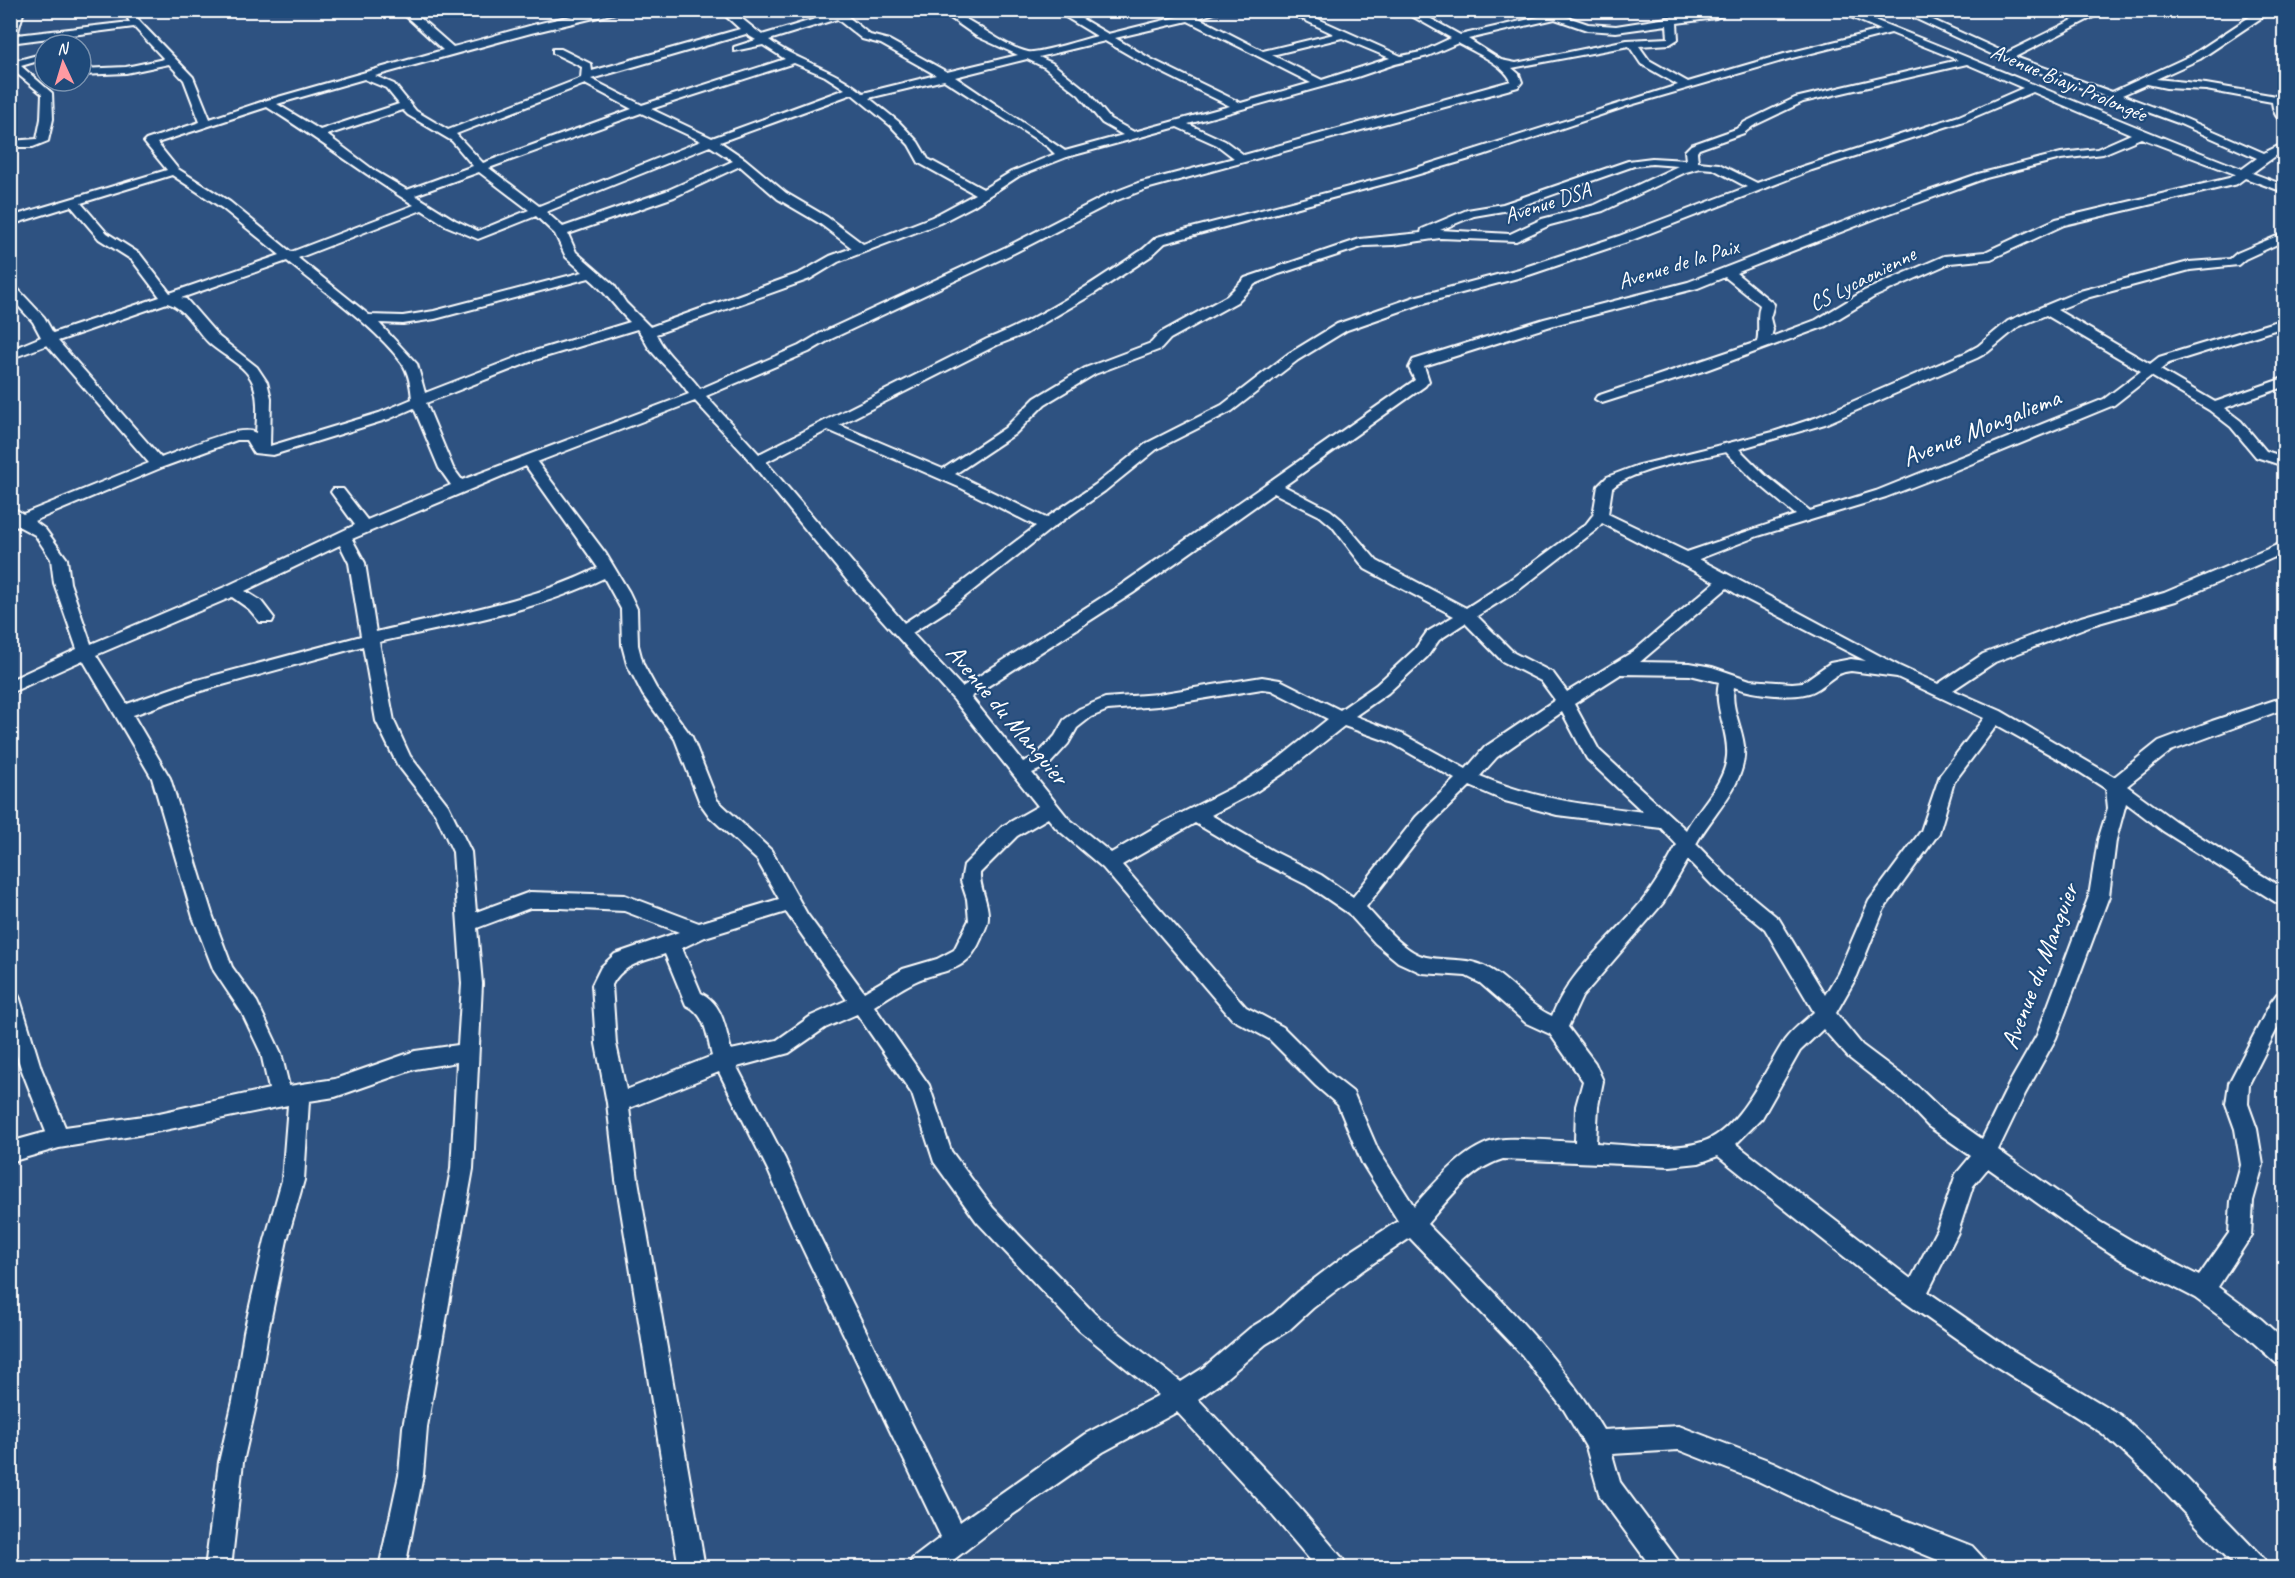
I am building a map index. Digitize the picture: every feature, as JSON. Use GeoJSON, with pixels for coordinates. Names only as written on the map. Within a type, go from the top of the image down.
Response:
{"type":"FeatureCollection","features":[{"type":"Feature","properties":{"kind":"street"},"geometry":{"type":"LineString","coordinates":[[19,10],[11,39],[136,24]]}},
{"type":"Feature","properties":{"kind":"street"},"geometry":{"type":"LineString","coordinates":[[128,10],[136,24],[189,79],[206,124]]}},
{"type":"Feature","properties":{"kind":"street"},"geometry":{"type":"LineString","coordinates":[[404,10],[451,51]]}},
{"type":"Feature","properties":{"kind":"street"},"geometry":{"type":"LineString","coordinates":[[549,10],[559,25]]}},
{"type":"Feature","properties":{"kind":"street"},"geometry":{"type":"LineString","coordinates":[[460,488],[446,468],[419,402],[418,386],[410,364],[365,319],[218,199],[174,171],[150,142],[268,104],[451,51],[623,10]]}},
{"type":"Feature","properties":{"kind":"street"},"geometry":{"type":"LineString","coordinates":[[724,10],[748,30],[794,59],[830,74],[895,124],[914,144],[924,161],[983,194]]}},
{"type":"Feature","properties":{"kind":"street"},"geometry":{"type":"LineString","coordinates":[[944,10],[980,34],[1048,65],[1083,93],[1106,120],[1132,135]]}},
{"type":"Feature","properties":{"kind":"street"},"geometry":{"type":"LineString","coordinates":[[1059,10],[1106,38],[1240,108]]}},
{"type":"Feature","properties":{"kind":"street"},"geometry":{"type":"LineString","coordinates":[[1175,10],[1321,84]]}},
{"type":"Feature","properties":{"kind":"street"},"geometry":{"type":"LineString","coordinates":[[268,104],[319,134],[405,195],[451,223],[478,235],[712,142],[856,94],[946,76],[1219,10]]}},
{"type":"Feature","properties":{"kind":"street"},"geometry":{"type":"LineString","coordinates":[[1288,10],[1400,59]]}},
{"type":"Feature","properties":{"kind":"street"},"geometry":{"type":"LineString","coordinates":[[10,687],[232,590],[364,527],[674,405],[804,349],[826,336],[1010,250],[1111,198],[1171,177],[1514,85],[1517,82],[1515,76],[1498,62],[1460,38],[1406,10]]}},
{"type":"Feature","properties":{"kind":"street"},"geometry":{"type":"LineString","coordinates":[[263,452],[335,432],[419,402],[474,377],[533,356],[643,328],[805,276],[834,259],[918,228],[983,194],[1015,174],[1063,155],[1240,108],[1400,59],[1438,50],[1460,38],[1580,10]]}},
{"type":"Feature","properties":{"kind":"street"},"geometry":{"type":"LineString","coordinates":[[1556,16],[1598,29],[1616,29],[1716,15],[1727,10]]}},
{"type":"Feature","properties":{"kind":"street","name":"Avenue Biayi Prolongée"},"geometry":{"type":"LineString","coordinates":[[1839,10],[1969,60],[2141,134],[2247,170],[2284,189]]}},
{"type":"Feature","properties":{"kind":"street"},"geometry":{"type":"LineString","coordinates":[[1902,10],[2006,57],[2182,121],[2265,157]]}},
{"type":"Feature","properties":{"kind":"street"},"geometry":{"type":"LineString","coordinates":[[1920,20],[1938,10]]}},
{"type":"Feature","properties":{"kind":"street"},"geometry":{"type":"LineString","coordinates":[[2006,57],[2102,10]]}},
{"type":"Feature","properties":{"kind":"street"},"geometry":{"type":"LineString","coordinates":[[2110,96],[2196,57],[2270,11]]}},
{"type":"Feature","properties":{"kind":"street"},"geometry":{"type":"LineString","coordinates":[[738,49],[836,13],[866,37],[885,42],[946,76],[1052,145],[1063,155]]}},
{"type":"Feature","properties":{"kind":"street"},"geometry":{"type":"LineString","coordinates":[[1498,62],[1528,65],[1632,43],[1670,41],[1672,22]]}},
{"type":"Feature","properties":{"kind":"street"},"geometry":{"type":"LineString","coordinates":[[447,134],[587,78],[748,30]]}},
{"type":"Feature","properties":{"kind":"street"},"geometry":{"type":"LineString","coordinates":[[757,460],[1038,321],[1147,253],[1161,240],[1395,178],[1479,153],[1587,115],[1788,56],[1892,30]]}},
{"type":"Feature","properties":{"kind":"street"},"geometry":{"type":"LineString","coordinates":[[1262,54],[1342,34]]}},
{"type":"Feature","properties":{"kind":"street"},"geometry":{"type":"LineString","coordinates":[[1632,43],[1645,62],[1688,86]]}},
{"type":"Feature","properties":{"kind":"street"},"geometry":{"type":"LineString","coordinates":[[557,51],[587,66],[587,78]]}},
{"type":"Feature","properties":{"kind":"street"},"geometry":{"type":"LineString","coordinates":[[12,63],[33,59]]}},
{"type":"Feature","properties":{"kind":"street"},"geometry":{"type":"LineString","coordinates":[[405,195],[641,109],[794,59]]}},
{"type":"Feature","properties":{"kind":"street"},"geometry":{"type":"LineString","coordinates":[[1696,164],[1691,151],[1695,147],[1740,131],[1749,124],[1799,100],[1969,60]]}},
{"type":"Feature","properties":{"kind":"street"},"geometry":{"type":"LineString","coordinates":[[93,71],[126,70],[170,61]]}},
{"type":"Feature","properties":{"kind":"street"},"geometry":{"type":"LineString","coordinates":[[10,144],[33,144],[42,141],[47,119],[47,93],[12,63]]}},
{"type":"Feature","properties":{"kind":"street"},"geometry":{"type":"LineString","coordinates":[[365,76],[390,86],[412,113],[462,144],[481,168],[561,232],[670,194],[741,161]]}},
{"type":"Feature","properties":{"kind":"street"},"geometry":{"type":"LineString","coordinates":[[587,78],[641,109],[712,142],[741,161],[782,196],[822,220],[862,249]]}},
{"type":"Feature","properties":{"kind":"street"},"geometry":{"type":"LineString","coordinates":[[2146,80],[2166,85],[2206,87],[2282,99],[2278,109],[2284,118]]}},
{"type":"Feature","properties":{"kind":"street"},"geometry":{"type":"LineString","coordinates":[[903,631],[942,606],[1047,525],[1100,488],[1152,446],[1227,408],[1293,357],[1342,327],[1419,300],[1524,272],[1623,239],[1808,168],[1964,118],[2032,88]]}},
{"type":"Feature","properties":{"kind":"street"},"geometry":{"type":"LineString","coordinates":[[319,134],[406,105]]}},
{"type":"Feature","properties":{"kind":"street"},"geometry":{"type":"LineString","coordinates":[[1178,123],[1195,133],[1221,143],[1243,159]]}},
{"type":"Feature","properties":{"kind":"street","name":"Avenue de la Paix"},"geometry":{"type":"LineString","coordinates":[[1273,487],[1420,383],[1422,381],[1416,368],[1418,363],[1549,322],[1693,285],[1878,213],[1982,176],[2061,156],[2099,152],[2141,134]]}},
{"type":"Feature","properties":{"kind":"street"},"geometry":{"type":"LineString","coordinates":[[2223,139],[2247,170]]}},
{"type":"Feature","properties":{"kind":"street","name":"CS Lycaonienne"},"geometry":{"type":"LineString","coordinates":[[1602,399],[1821,323],[1869,294],[1948,259],[1987,256],[2060,222],[2233,181],[2284,146]]}},
{"type":"Feature","properties":{"kind":"street"},"geometry":{"type":"LineString","coordinates":[[1422,235],[1443,223],[1480,211],[1515,204],[1620,166],[1652,160],[1715,166],[1757,188]]}},
{"type":"Feature","properties":{"kind":"street","name":"Avenue DSA"},"geometry":{"type":"LineString","coordinates":[[945,474],[1010,431],[1028,411],[1049,396],[1090,371],[1156,346],[1165,336],[1232,298],[1243,285],[1259,277],[1354,244],[1393,242],[1422,235],[1512,238],[1545,222],[1599,208],[1696,164]]}},
{"type":"Feature","properties":{"kind":"street"},"geometry":{"type":"LineString","coordinates":[[1620,166],[1647,187]]}},
{"type":"Feature","properties":{"kind":"street"},"geometry":{"type":"LineString","coordinates":[[10,221],[174,171]]}},
{"type":"Feature","properties":{"kind":"street"},"geometry":{"type":"LineString","coordinates":[[73,201],[103,236],[136,257],[155,284],[170,299],[181,302],[214,340],[252,370],[260,382],[264,398],[263,452]]}},
{"type":"Feature","properties":{"kind":"street"},"geometry":{"type":"LineString","coordinates":[[10,355],[49,339],[170,299],[424,205]]}},
{"type":"Feature","properties":{"kind":"street"},"geometry":{"type":"LineString","coordinates":[[1443,223],[1460,235]]}},
{"type":"Feature","properties":{"kind":"street","name":"Avenue du Manguier"},"geometry":{"type":"LineString","coordinates":[[561,232],[570,254],[609,288],[621,306],[643,328],[656,349],[685,377],[696,394],[757,460],[856,580],[960,696],[1062,822],[1110,863],[1228,1002],[1239,1012],[1276,1033],[1323,1080],[1346,1099],[1370,1156],[1412,1224],[1530,1347],[1573,1401],[1597,1443],[1609,1488],[1668,1568]]}},
{"type":"Feature","properties":{"kind":"street"},"geometry":{"type":"LineString","coordinates":[[1110,863],[1260,780],[1382,689],[1421,653],[1433,636],[1514,585],[1591,527],[1600,516],[1605,486],[1612,480],[1641,469],[1796,429],[1858,406],[1972,355],[2013,324],[2085,294],[2199,264],[2234,262],[2241,256],[2284,237]]}},
{"type":"Feature","properties":{"kind":"street"},"geometry":{"type":"LineString","coordinates":[[365,319],[403,320],[435,315],[592,273]]}},
{"type":"Feature","properties":{"kind":"street"},"geometry":{"type":"LineString","coordinates":[[1728,273],[1767,304],[1763,318],[1766,330],[1763,345]]}},
{"type":"Feature","properties":{"kind":"street"},"geometry":{"type":"LineString","coordinates":[[10,289],[39,320],[49,339],[158,464]]}},
{"type":"Feature","properties":{"kind":"street"},"geometry":{"type":"LineString","coordinates":[[2048,310],[2214,407],[2236,424],[2261,454],[2284,462]]}},
{"type":"Feature","properties":{"kind":"street","name":"Avenue Mongaliema"},"geometry":{"type":"LineString","coordinates":[[1686,558],[1753,533],[1881,494],[1946,469],[2109,402],[2163,360],[2284,323]]}},
{"type":"Feature","properties":{"kind":"street"},"geometry":{"type":"LineString","coordinates":[[2214,407],[2284,382]]}},
{"type":"Feature","properties":{"kind":"street"},"geometry":{"type":"LineString","coordinates":[[828,425],[945,474],[1014,506],[1047,525]]}},
{"type":"Feature","properties":{"kind":"street"},"geometry":{"type":"LineString","coordinates":[[14,519],[238,435],[250,435],[263,452]]}},
{"type":"Feature","properties":{"kind":"street"},"geometry":{"type":"LineString","coordinates":[[1729,447],[1758,477],[1808,517]]}},
{"type":"Feature","properties":{"kind":"street"},"geometry":{"type":"LineString","coordinates":[[530,462],[608,570],[629,609],[630,645],[635,664],[649,691],[683,737],[709,802],[716,812],[764,855],[790,903],[922,1091],[942,1155],[985,1215],[1087,1322],[1180,1397],[1276,1500],[1334,1568]]}},
{"type":"Feature","properties":{"kind":"street"},"geometry":{"type":"LineString","coordinates":[[960,696],[1127,589],[1273,487],[1325,513],[1337,523],[1371,565],[1466,615],[1508,657],[1547,677],[1565,702],[1593,754],[1665,822],[1720,881],[1772,924],[1834,1028],[1855,1051],[1911,1094],[1936,1119],[2092,1229],[2131,1253],[2203,1290],[2253,1327],[2284,1355]]}},
{"type":"Feature","properties":{"kind":"street"},"geometry":{"type":"LineString","coordinates":[[338,492],[364,527]]}},
{"type":"Feature","properties":{"kind":"street"},"geometry":{"type":"LineString","coordinates":[[1600,516],[1686,558],[1901,672],[1995,715],[2073,759],[2115,786],[2169,826],[2284,898]]}},
{"type":"Feature","properties":{"kind":"street"},"geometry":{"type":"LineString","coordinates":[[14,519],[40,532],[58,560],[62,583],[87,652],[161,778],[203,917],[224,971],[250,1008],[290,1095],[293,1180],[276,1240],[256,1332],[245,1401],[231,1462],[218,1568]]}},
{"type":"Feature","properties":{"kind":"street"},"geometry":{"type":"LineString","coordinates":[[343,537],[357,563],[385,721],[403,759],[442,810],[462,852],[471,984],[462,1169],[415,1427],[411,1475],[392,1568]]}},
{"type":"Feature","properties":{"kind":"street"},"geometry":{"type":"LineString","coordinates":[[1939,691],[1989,658],[2087,621],[2170,597],[2284,547]]}},
{"type":"Feature","properties":{"kind":"street"},"geometry":{"type":"LineString","coordinates":[[123,712],[196,686],[369,639],[524,603],[575,586],[608,570]]}},
{"type":"Feature","properties":{"kind":"street"},"geometry":{"type":"LineString","coordinates":[[1355,908],[1422,822],[1491,752],[1640,655],[1726,581]]}},
{"type":"Feature","properties":{"kind":"street"},"geometry":{"type":"LineString","coordinates":[[232,590],[255,605],[266,618]]}},
{"type":"Feature","properties":{"kind":"street"},"geometry":{"type":"LineString","coordinates":[[1619,668],[1690,669],[1728,678],[1749,686],[1792,689],[1806,688],[1836,667],[1851,665],[1901,672]]}},
{"type":"Feature","properties":{"kind":"street"},"geometry":{"type":"LineString","coordinates":[[1557,1028],[1561,1014],[1578,988],[1656,898],[1686,843],[1733,771],[1738,748],[1723,693],[1728,678]]}},
{"type":"Feature","properties":{"kind":"street"},"geometry":{"type":"LineString","coordinates":[[1021,770],[1042,761],[1062,740],[1070,724],[1084,713],[1105,704],[1158,700],[1262,683],[1274,684],[1341,718],[1396,738],[1468,777],[1511,796],[1557,808],[1665,822]]}},
{"type":"Feature","properties":{"kind":"street"},"geometry":{"type":"LineString","coordinates":[[2115,786],[2165,746],[2284,703]]}},
{"type":"Feature","properties":{"kind":"street"},"geometry":{"type":"LineString","coordinates":[[921,1568],[1094,1443],[1180,1397],[1211,1376],[1258,1336],[1281,1322],[1305,1300],[1355,1262],[1412,1224],[1459,1173],[1488,1153],[1503,1149],[1670,1156],[1699,1153],[1721,1145],[1754,1111],[1793,1045],[1825,1014],[1847,976],[1876,906],[1930,833],[1946,780],[1995,715]]}},
{"type":"Feature","properties":{"kind":"street","name":"Avenue du Manguier"},"geometry":{"type":"LineString","coordinates":[[1915,1294],[1947,1232],[1964,1181],[1986,1153],[2017,1088],[2046,1038],[2099,896],[2107,840],[2117,808],[2115,786]]}},
{"type":"Feature","properties":{"kind":"street"},"geometry":{"type":"LineString","coordinates":[[618,1103],[724,1062],[782,1047],[818,1022],[862,1003],[910,975],[942,966],[961,956],[979,920],[977,899],[970,881],[971,870],[1010,831],[1050,808]]}},
{"type":"Feature","properties":{"kind":"street"},"geometry":{"type":"LineString","coordinates":[[1195,815],[1266,856],[1314,880],[1355,908],[1405,956],[1422,965],[1468,968],[1487,977],[1533,1017],[1557,1028],[1588,1069],[1593,1081],[1587,1106],[1585,1154]]}},
{"type":"Feature","properties":{"kind":"street"},"geometry":{"type":"LineString","coordinates":[[467,924],[530,900],[560,900],[625,903],[699,931]]}},
{"type":"Feature","properties":{"kind":"street"},"geometry":{"type":"LineString","coordinates":[[692,1568],[627,1180],[618,1103],[606,1044],[602,985],[608,973],[622,960],[671,944],[699,931],[790,903]]}},
{"type":"Feature","properties":{"kind":"street"},"geometry":{"type":"LineString","coordinates":[[671,944],[693,999],[704,1004],[711,1013],[724,1062],[777,1166],[806,1232],[956,1541]]}},
{"type":"Feature","properties":{"kind":"street"},"geometry":{"type":"LineString","coordinates":[[10,999],[31,1068],[58,1138]]}},
{"type":"Feature","properties":{"kind":"street"},"geometry":{"type":"LineString","coordinates":[[2203,1290],[2240,1236],[2242,1201],[2252,1165],[2246,1129],[2237,1104],[2240,1083],[2284,1000]]}},
{"type":"Feature","properties":{"kind":"street"},"geometry":{"type":"LineString","coordinates":[[10,1152],[58,1138],[150,1124],[334,1088],[415,1060],[468,1052]]}},
{"type":"Feature","properties":{"kind":"street"},"geometry":{"type":"LineString","coordinates":[[1721,1145],[1884,1274],[2002,1357],[2111,1424],[2158,1467],[2255,1568]]}},
{"type":"Feature","properties":{"kind":"street"},"geometry":{"type":"LineString","coordinates":[[1597,1443],[1679,1438],[1764,1471],[1838,1506],[1962,1555],[1975,1568]]}}]}
